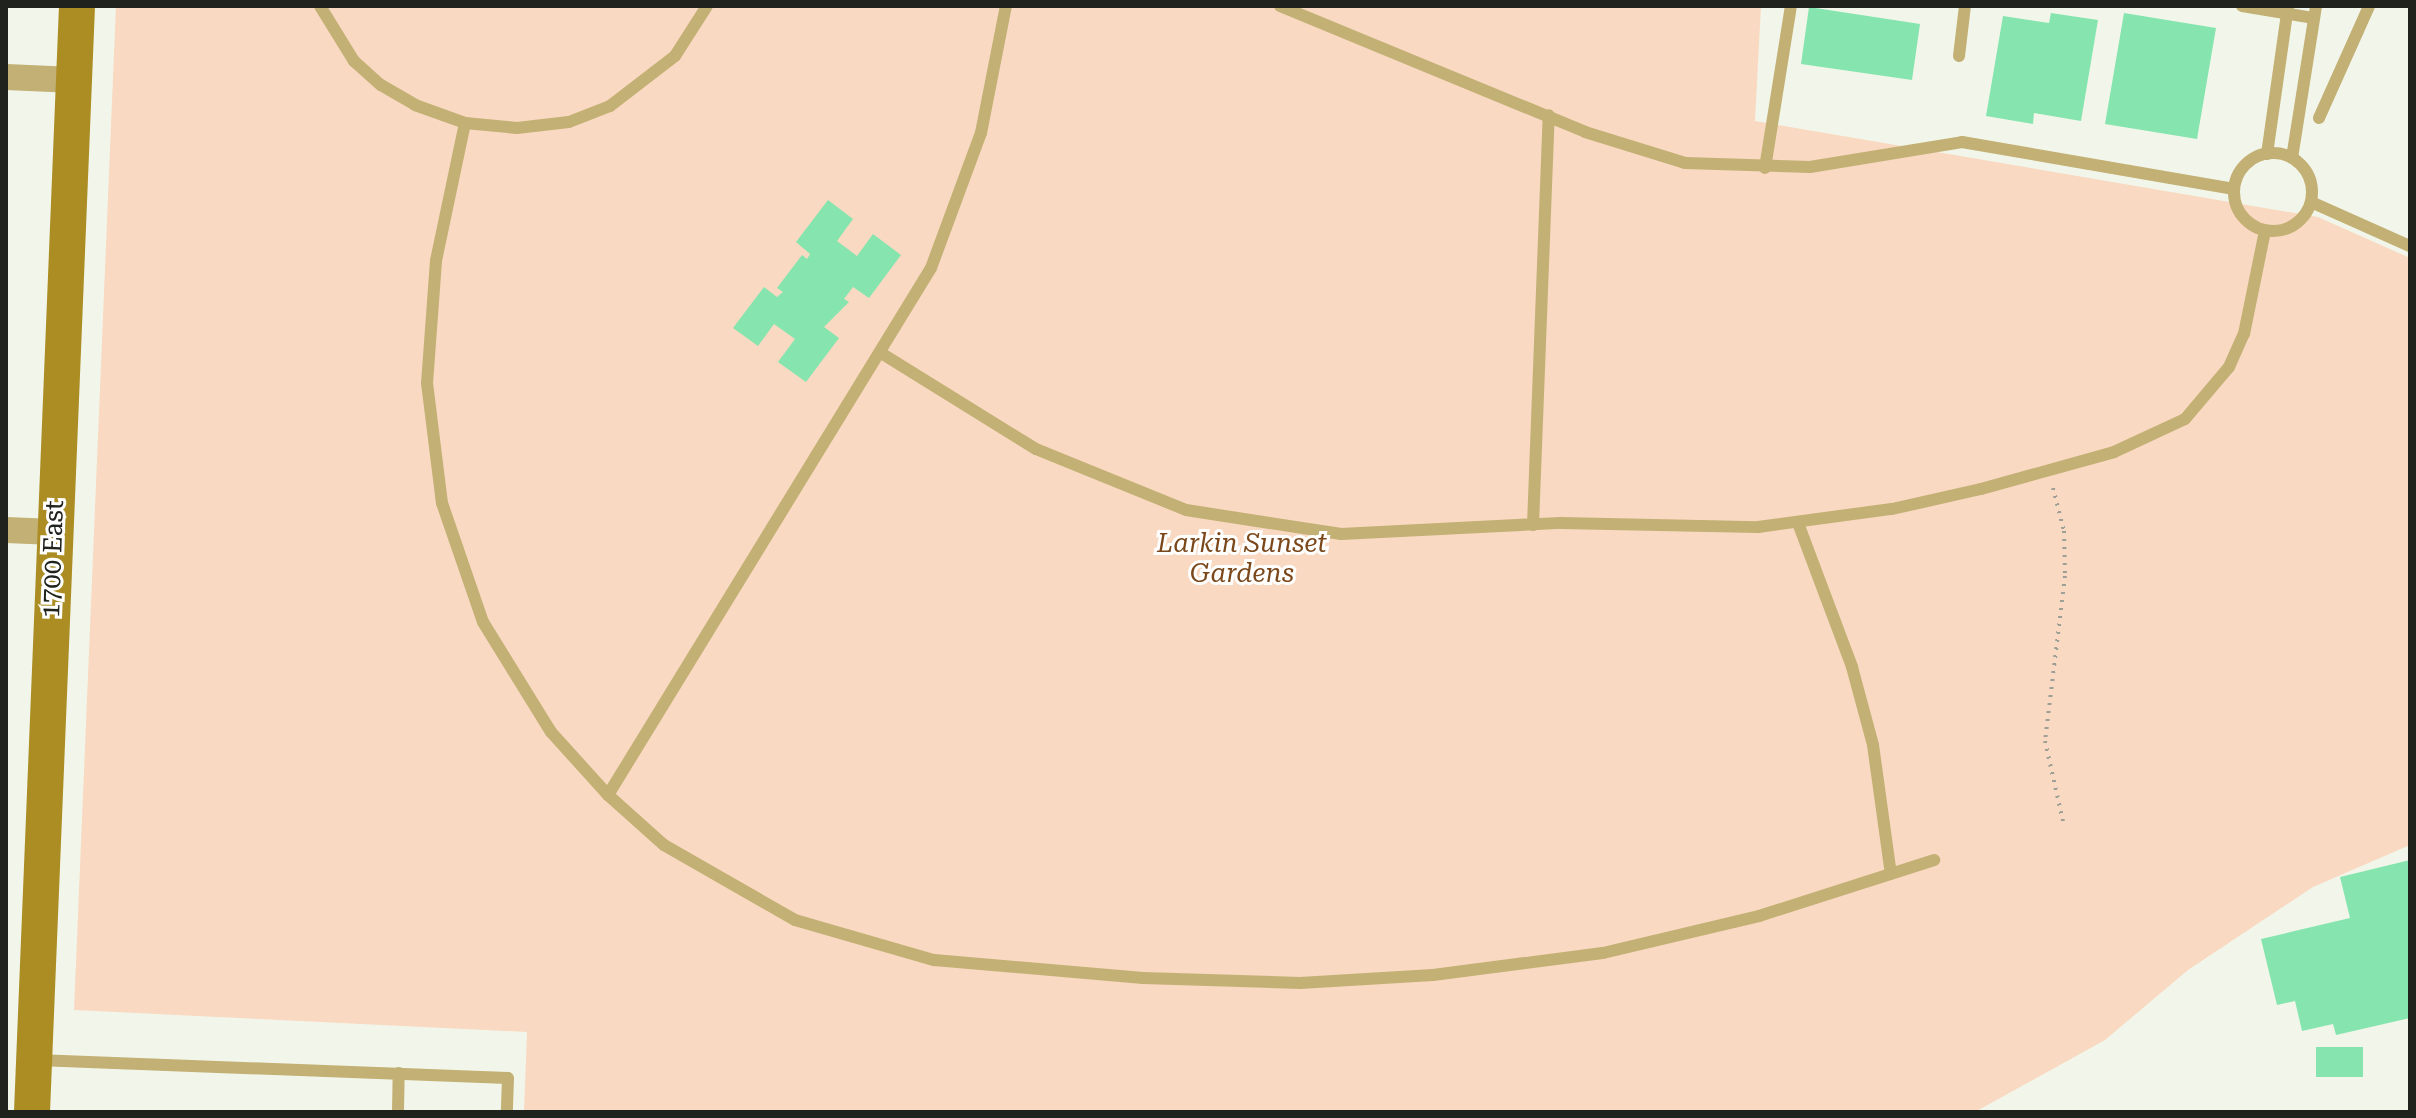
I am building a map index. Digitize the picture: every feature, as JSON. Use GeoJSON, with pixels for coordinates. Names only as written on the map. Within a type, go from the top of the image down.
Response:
{"type":"FeatureCollection","features":[{"type":"Feature","properties":{"kind":"main road","name":"1700 East"},"geometry":{"type":"LineString","coordinates":[[32,1112],[77,6]]}},
{"type":"Feature","properties":{"kind":"street"},"geometry":{"type":"LineString","coordinates":[[6,77],[74,80]]}},
{"type":"Feature","properties":{"kind":"street"},"geometry":{"type":"LineString","coordinates":[[6,530],[54,532]]}},
{"type":"Feature","properties":{"kind":"lane"},"geometry":{"type":"LineString","coordinates":[[320,6],[354,61],[381,85],[415,105],[465,123],[530,127],[569,122],[610,106],[675,56],[707,6]]}},
{"type":"Feature","properties":{"kind":"lane"},"geometry":{"type":"LineString","coordinates":[[608,795],[931,268],[959,202],[994,86],[1006,6]]}},
{"type":"Feature","properties":{"kind":"lane"},"geometry":{"type":"LineString","coordinates":[[1280,6],[1643,154],[1685,163],[1765,168],[1810,167],[1962,142],[2234,189]]}},
{"type":"Feature","properties":{"kind":"lane"},"geometry":{"type":"LineString","coordinates":[[1765,168],[1791,6]]}},
{"type":"Feature","properties":{"kind":"lane"},"geometry":{"type":"LineString","coordinates":[[1959,56],[1965,6]]}},
{"type":"Feature","properties":{"kind":"lane"},"geometry":{"type":"LineString","coordinates":[[2242,6],[2315,12],[2292,158]]}},
{"type":"Feature","properties":{"kind":"lane"},"geometry":{"type":"LineString","coordinates":[[2319,118],[2369,6]]}},
{"type":"Feature","properties":{"kind":"lane"},"geometry":{"type":"LineString","coordinates":[[2267,154],[2288,10]]}},
{"type":"Feature","properties":{"kind":"lane"},"geometry":{"type":"LineString","coordinates":[[2274,105],[2300,110]]}},
{"type":"Feature","properties":{"kind":"lane"},"geometry":{"type":"LineString","coordinates":[[1533,525],[1549,115]]}},
{"type":"Feature","properties":{"kind":"lane"},"geometry":{"type":"LineString","coordinates":[[465,123],[436,261],[429,321],[427,383],[442,503],[483,622],[504,662],[551,732],[608,795],[664,845],[754,899],[840,937],[934,960],[1143,978],[1300,983],[1433,975],[1603,953],[1759,916],[1934,860]]}},
{"type":"Feature","properties":{"kind":"lane"},"geometry":{"type":"LineString","coordinates":[[2267,154],[2292,158],[2310,177],[2311,202],[2297,224],[2265,231],[2240,213],[2234,189],[2244,166],[2267,154]]}},
{"type":"Feature","properties":{"kind":"lane"},"geometry":{"type":"LineString","coordinates":[[2311,202],[2410,246]]}},
{"type":"Feature","properties":{"kind":"lane"},"geometry":{"type":"LineString","coordinates":[[881,353],[1036,449],[1186,510],[1341,534],[1533,525],[1758,527],[1892,509],[2046,471],[2150,438],[2185,419],[2208,395],[2244,334],[2265,231]]}},
{"type":"Feature","properties":{"kind":"lane"},"geometry":{"type":"LineString","coordinates":[[1798,523],[1852,667],[1873,745],[1891,874]]}},
{"type":"Feature","properties":{"kind":"lane"},"geometry":{"type":"LineString","coordinates":[[34,1060],[508,1078],[507,1112]]}},
{"type":"Feature","properties":{"kind":"lane"},"geometry":{"type":"LineString","coordinates":[[398,1112],[399,1073]]}},
{"type":"Feature","properties":{"kind":"path"},"geometry":{"type":"LineString","coordinates":[[2046,471],[2064,531],[2065,576],[2045,741],[2064,826]]}},
{"type":"Feature","properties":{"kind":"green space","name":"Larkin Sunset Gardens"},"geometry":{"type":"Polygon","coordinates":[[[116,6],[1761,6],[1755,121],[2318,217],[2410,258],[2410,845],[2313,887],[2188,970],[2105,1040],[1975,1112],[524,1112],[527,1032],[74,1010],[116,6]]]}},
{"type":"Feature","properties":{"kind":"building"},"geometry":{"type":"Polygon","coordinates":[[[1809,7],[1920,24],[1912,80],[1801,64],[1809,7]]]}},
{"type":"Feature","properties":{"kind":"building"},"geometry":{"type":"Polygon","coordinates":[[[2051,13],[2098,20],[2081,121],[2034,113],[2033,124],[1986,116],[2003,16],[2049,23],[2051,13]]]}},
{"type":"Feature","properties":{"kind":"building"},"geometry":{"type":"Polygon","coordinates":[[[2124,13],[2216,28],[2197,139],[2105,124],[2124,13]]]}},
{"type":"Feature","properties":{"kind":"building"},"geometry":{"type":"Polygon","coordinates":[[[828,200],[853,219],[837,241],[857,256],[873,234],[901,255],[869,298],[853,287],[844,299],[849,302],[824,327],[839,338],[806,382],[778,362],[795,339],[774,324],[758,346],[733,328],[764,287],[777,297],[783,292],[777,288],[802,255],[807,259],[810,254],[796,242],[828,200]]]}},
{"type":"Feature","properties":{"kind":"building"},"geometry":{"type":"Polygon","coordinates":[[[2410,860],[2410,1018],[2336,1035],[2333,1024],[2302,1031],[2295,1001],[2277,1005],[2261,939],[2350,918],[2340,877],[2410,860]]]}},
{"type":"Feature","properties":{"kind":"building"},"geometry":{"type":"Polygon","coordinates":[[[2316,1047],[2363,1047],[2363,1077],[2316,1077],[2316,1047]]]}}]}
